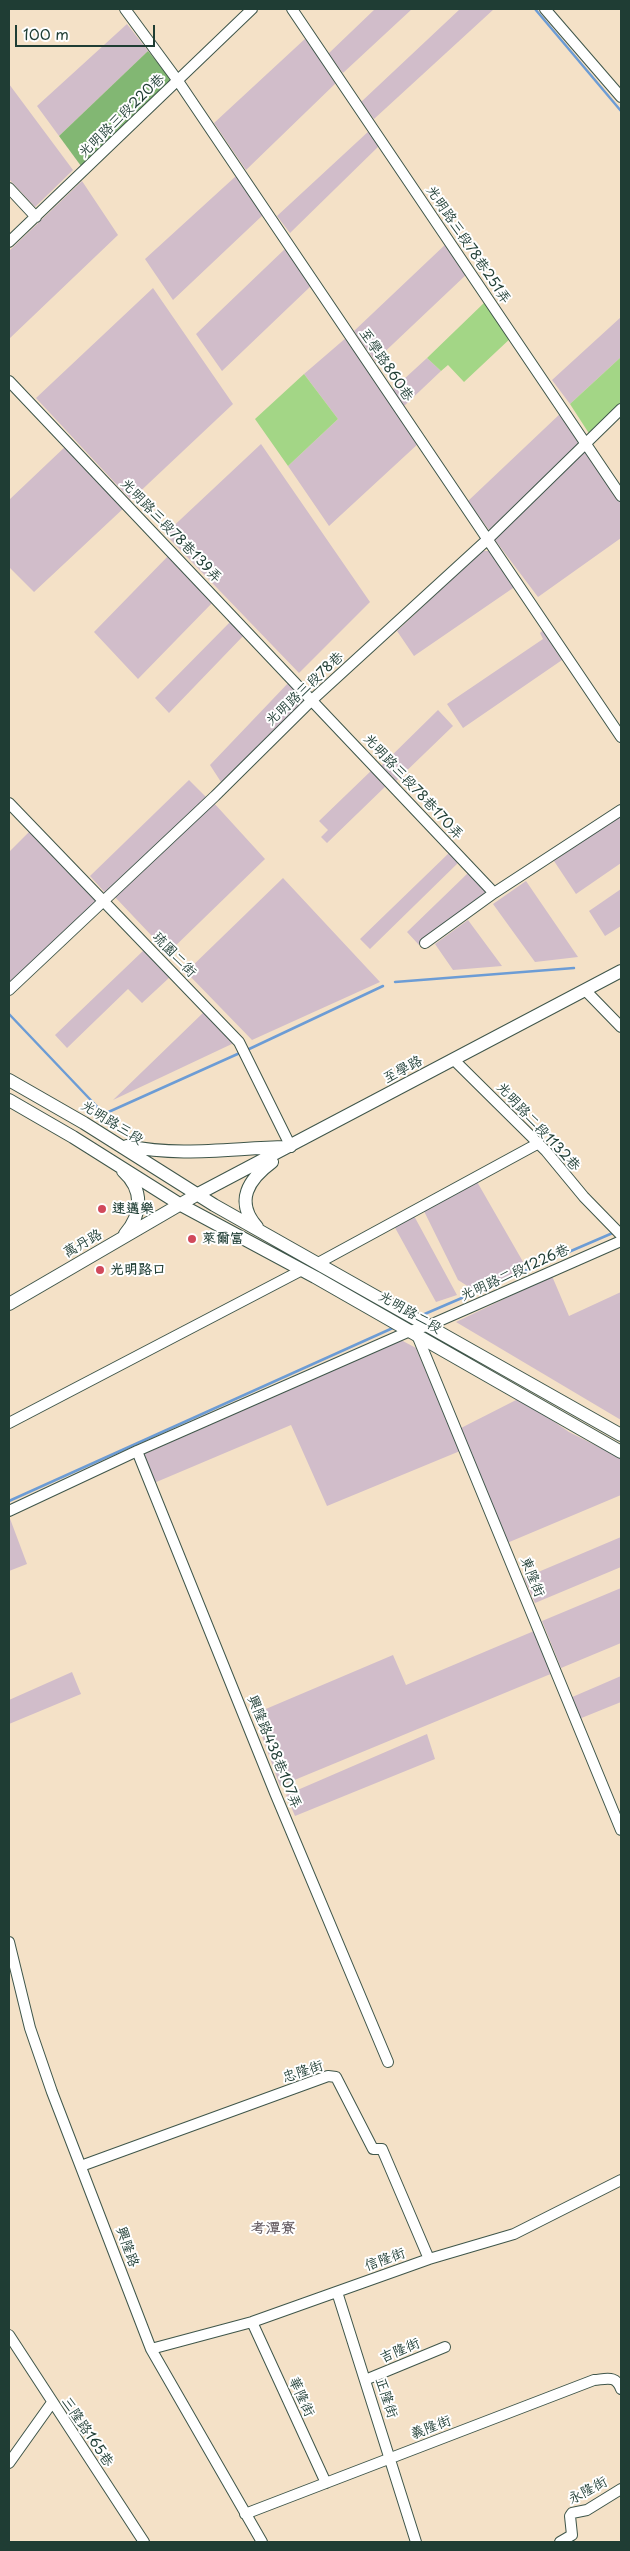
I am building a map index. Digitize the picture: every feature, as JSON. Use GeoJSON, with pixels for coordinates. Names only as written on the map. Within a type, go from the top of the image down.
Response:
{"type":"FeatureCollection","features":[{"type":"Feature","properties":{"kind":"street","name":"至學路860巷"},"geometry":{"type":"LineString","coordinates":[[124,9],[178,82],[621,738]]}},
{"type":"Feature","properties":{"kind":"street","name":"光明路三段220巷"},"geometry":{"type":"LineString","coordinates":[[9,242],[252,9]]}},
{"type":"Feature","properties":{"kind":"street","name":"光明路三段78巷251弄"},"geometry":{"type":"LineString","coordinates":[[292,9],[621,496]]}},
{"type":"Feature","properties":{"kind":"street"},"geometry":{"type":"LineString","coordinates":[[545,9],[621,97]]}},
{"type":"Feature","properties":{"kind":"street"},"geometry":{"type":"LineString","coordinates":[[9,188],[36,217]]}},
{"type":"Feature","properties":{"kind":"street","name":"光明路三段78巷139弄"},"geometry":{"type":"LineString","coordinates":[[9,381],[312,700]]}},
{"type":"Feature","properties":{"kind":"street","name":"光明路三段78巷"},"geometry":{"type":"LineString","coordinates":[[9,990],[312,700],[488,539],[621,409]]}},
{"type":"Feature","properties":{"kind":"street","name":"光明路三段78巷170弄"},"geometry":{"type":"LineString","coordinates":[[312,700],[494,893]]}},
{"type":"Feature","properties":{"kind":"street","name":"琉園二街"},"geometry":{"type":"LineString","coordinates":[[9,803],[239,1042],[247,1054],[292,1147]]}},
{"type":"Feature","properties":{"kind":"street"},"geometry":{"type":"LineString","coordinates":[[424,943],[494,893],[621,810]]}},
{"type":"Feature","properties":{"kind":"street","name":"至學路"},"geometry":{"type":"LineString","coordinates":[[198,1194],[292,1147],[621,970]]}},
{"type":"Feature","properties":{"kind":"street"},"geometry":{"type":"LineString","coordinates":[[586,990],[621,1027]]}},
{"type":"Feature","properties":{"kind":"street","name":"光明路二段1132巷"},"geometry":{"type":"LineString","coordinates":[[454,1060],[537,1144],[621,1235]]}},
{"type":"Feature","properties":{"kind":"street","name":"光明路三段"},"geometry":{"type":"LineString","coordinates":[[9,1080],[198,1194]]}},
{"type":"Feature","properties":{"kind":"street"},"geometry":{"type":"LineString","coordinates":[[9,1100],[182,1204]]}},
{"type":"Feature","properties":{"kind":"street"},"geometry":{"type":"LineString","coordinates":[[320,1262],[537,1144]]}},
{"type":"Feature","properties":{"kind":"street"},"geometry":{"type":"LineString","coordinates":[[118,1145],[153,1152],[292,1147]]}},
{"type":"Feature","properties":{"kind":"street"},"geometry":{"type":"LineString","coordinates":[[260,1230],[251,1220],[248,1210],[246,1197],[250,1182],[292,1147]]}},
{"type":"Feature","properties":{"kind":"street"},"geometry":{"type":"LineString","coordinates":[[112,1161],[128,1176],[138,1192],[140,1209],[133,1225],[119,1241]]}},
{"type":"Feature","properties":{"kind":"street","name":"光明路二段"},"geometry":{"type":"LineString","coordinates":[[198,1194],[320,1262],[419,1330],[621,1452]]}},
{"type":"Feature","properties":{"kind":"street","name":"萬丹路"},"geometry":{"type":"LineString","coordinates":[[9,1304],[198,1194]]}},
{"type":"Feature","properties":{"kind":"street","name":"光明路二段"},"geometry":{"type":"LineString","coordinates":[[182,1204],[302,1270],[621,1434]]}},
{"type":"Feature","properties":{"kind":"street","name":"光明路二段1226巷"},"geometry":{"type":"LineString","coordinates":[[9,1511],[137,1451],[621,1241]]}},
{"type":"Feature","properties":{"kind":"street"},"geometry":{"type":"LineString","coordinates":[[9,1423],[302,1270]]}},
{"type":"Feature","properties":{"kind":"street","name":"東隆街"},"geometry":{"type":"LineString","coordinates":[[419,1330],[621,1830]]}},
{"type":"Feature","properties":{"kind":"street","name":"興隆路438巷107弄"},"geometry":{"type":"LineString","coordinates":[[137,1451],[271,1783],[388,2062]]}},
{"type":"Feature","properties":{"kind":"street","name":"興隆路"},"geometry":{"type":"LineString","coordinates":[[9,1942],[30,2028],[152,2349],[262,2542]]}},
{"type":"Feature","properties":{"kind":"street","name":"忠隆街"},"geometry":{"type":"LineString","coordinates":[[81,2166],[328,2076],[336,2077],[373,2149],[382,2149],[429,2259]]}},
{"type":"Feature","properties":{"kind":"street","name":"信隆街"},"geometry":{"type":"LineString","coordinates":[[152,2349],[252,2322],[429,2259],[514,2234],[621,2180]]}},
{"type":"Feature","properties":{"kind":"street","name":"正隆街"},"geometry":{"type":"LineString","coordinates":[[336,2292],[391,2458],[416,2542]]}},
{"type":"Feature","properties":{"kind":"street","name":"華隆街"},"geometry":{"type":"LineString","coordinates":[[252,2322],[326,2483]]}},
{"type":"Feature","properties":{"kind":"street","name":"三隆路165巷"},"geometry":{"type":"LineString","coordinates":[[9,2335],[52,2404],[144,2542]]}},
{"type":"Feature","properties":{"kind":"street","name":"吉隆街"},"geometry":{"type":"LineString","coordinates":[[365,2380],[445,2347]]}},
{"type":"Feature","properties":{"kind":"street","name":"義隆街"},"geometry":{"type":"LineString","coordinates":[[246,2514],[594,2380],[615,2378],[621,2389]]}},
{"type":"Feature","properties":{"kind":"street"},"geometry":{"type":"LineString","coordinates":[[9,2463],[52,2404]]}},
{"type":"Feature","properties":{"kind":"street","name":"永隆街"},"geometry":{"type":"LineString","coordinates":[[560,2542],[572,2535],[570,2516],[572,2513],[587,2510],[621,2488]]}},
{"type":"Feature","properties":{"kind":"shaded area"},"geometry":{"type":"Polygon","coordinates":[[[375,9],[412,9],[343,73],[328,54],[375,9]]]}},
{"type":"Feature","properties":{"kind":"shaded area"},"geometry":{"type":"Polygon","coordinates":[[[460,9],[494,9],[374,119],[361,102],[460,9]]]}},
{"type":"Feature","properties":{"kind":"shaded area"},"geometry":{"type":"Polygon","coordinates":[[[127,24],[148,51],[59,136],[37,106],[127,24]]]}},
{"type":"Feature","properties":{"kind":"shaded area"},"geometry":{"type":"Polygon","coordinates":[[[307,37],[337,82],[246,170],[214,123],[307,37]]]}},
{"type":"Feature","properties":{"kind":"shaded area"},"geometry":{"type":"Polygon","coordinates":[[[9,84],[73,170],[35,207],[9,179],[9,84]]]}},
{"type":"Feature","properties":{"kind":"shaded area"},"geometry":{"type":"Polygon","coordinates":[[[370,130],[381,144],[290,233],[277,216],[370,130]]]}},
{"type":"Feature","properties":{"kind":"shaded area"},"geometry":{"type":"Polygon","coordinates":[[[236,176],[264,214],[173,300],[145,259],[236,176]]]}},
{"type":"Feature","properties":{"kind":"shaded area"},"geometry":{"type":"Polygon","coordinates":[[[82,181],[118,235],[9,339],[9,251],[82,181]]]}},
{"type":"Feature","properties":{"kind":"shaded area"},"geometry":{"type":"Polygon","coordinates":[[[448,242],[468,273],[375,361],[354,331],[448,242]]]}},
{"type":"Feature","properties":{"kind":"shaded area"},"geometry":{"type":"Polygon","coordinates":[[[287,247],[312,285],[222,371],[196,334],[287,247]]]}},
{"type":"Feature","properties":{"kind":"shaded area"},"geometry":{"type":"Polygon","coordinates":[[[153,288],[233,404],[131,500],[36,398],[153,288]]]}},
{"type":"Feature","properties":{"kind":"shaded area"},"geometry":{"type":"Polygon","coordinates":[[[621,317],[621,357],[570,404],[552,380],[621,317]]]}},
{"type":"Feature","properties":{"kind":"shaded area"},"geometry":{"type":"Polygon","coordinates":[[[347,337],[419,443],[329,526],[288,466],[338,419],[304,374],[347,337]]]}},
{"type":"Feature","properties":{"kind":"shaded area"},"geometry":{"type":"Polygon","coordinates":[[[427,358],[441,371],[403,407],[391,391],[427,358]]]}},
{"type":"Feature","properties":{"kind":"shaded area"},"geometry":{"type":"Polygon","coordinates":[[[562,412],[584,440],[489,530],[468,501],[562,412]]]}},
{"type":"Feature","properties":{"kind":"shaded area"},"geometry":{"type":"Polygon","coordinates":[[[68,444],[126,506],[34,592],[9,567],[9,500],[68,444]]]}},
{"type":"Feature","properties":{"kind":"shaded area"},"geometry":{"type":"Polygon","coordinates":[[[261,444],[370,602],[299,673],[165,534],[261,444]]]}},
{"type":"Feature","properties":{"kind":"shaded area"},"geometry":{"type":"Polygon","coordinates":[[[588,445],[621,493],[621,538],[538,597],[492,536],[588,445]]]}},
{"type":"Feature","properties":{"kind":"shaded area"},"geometry":{"type":"Polygon","coordinates":[[[482,551],[492,551],[516,586],[414,656],[397,631],[482,551]]]}},
{"type":"Feature","properties":{"kind":"shaded area"},"geometry":{"type":"Polygon","coordinates":[[[171,553],[215,600],[138,679],[94,632],[171,553]]]}},
{"type":"Feature","properties":{"kind":"shaded area"},"geometry":{"type":"Polygon","coordinates":[[[233,619],[246,633],[169,713],[155,698],[233,619]]]}},
{"type":"Feature","properties":{"kind":"shaded area"},"geometry":{"type":"Polygon","coordinates":[[[545,629],[565,658],[463,728],[447,704],[543,639],[540,633],[545,629]]]}},
{"type":"Feature","properties":{"kind":"shaded area"},"geometry":{"type":"Polygon","coordinates":[[[291,680],[308,701],[221,782],[210,765],[291,680]]]}},
{"type":"Feature","properties":{"kind":"shaded area"},"geometry":{"type":"Polygon","coordinates":[[[438,710],[453,726],[396,781],[381,766],[438,710]]]}},
{"type":"Feature","properties":{"kind":"shaded area"},"geometry":{"type":"Polygon","coordinates":[[[374,768],[389,783],[327,843],[321,837],[328,830],[319,821],[374,768]]]}},
{"type":"Feature","properties":{"kind":"shaded area"},"geometry":{"type":"Polygon","coordinates":[[[189,780],[207,798],[107,895],[90,876],[189,780]]]}},
{"type":"Feature","properties":{"kind":"shaded area"},"geometry":{"type":"Polygon","coordinates":[[[213,802],[265,859],[168,953],[115,897],[213,802]]]}},
{"type":"Feature","properties":{"kind":"shaded area"},"geometry":{"type":"Polygon","coordinates":[[[621,815],[621,863],[576,894],[554,861],[621,815]]]}},
{"type":"Feature","properties":{"kind":"shaded area"},"geometry":{"type":"Polygon","coordinates":[[[32,829],[99,898],[9,985],[9,852],[32,829]]]}},
{"type":"Feature","properties":{"kind":"shaded area"},"geometry":{"type":"Polygon","coordinates":[[[451,851],[461,860],[370,949],[360,939],[451,851]]]}},
{"type":"Feature","properties":{"kind":"shaded area"},"geometry":{"type":"Polygon","coordinates":[[[468,873],[491,895],[419,945],[407,932],[468,873]]]}},
{"type":"Feature","properties":{"kind":"shaded area"},"geometry":{"type":"Polygon","coordinates":[[[283,878],[380,982],[252,1040],[186,972],[283,878]]]}},
{"type":"Feature","properties":{"kind":"shaded area"},"geometry":{"type":"Polygon","coordinates":[[[526,881],[578,957],[535,962],[493,904],[526,881]]]}},
{"type":"Feature","properties":{"kind":"shaded area"},"geometry":{"type":"Polygon","coordinates":[[[621,889],[621,926],[605,936],[589,911],[621,889]]]}},
{"type":"Feature","properties":{"kind":"shaded area"},"geometry":{"type":"Polygon","coordinates":[[[468,920],[502,966],[453,970],[435,944],[468,920]]]}},
{"type":"Feature","properties":{"kind":"shaded area"},"geometry":{"type":"Polygon","coordinates":[[[144,950],[170,977],[142,1003],[128,989],[67,1048],[55,1035],[144,950]]]}},
{"type":"Feature","properties":{"kind":"shaded area"},"geometry":{"type":"Polygon","coordinates":[[[206,1010],[236,1042],[113,1100],[206,1010]]]}},
{"type":"Feature","properties":{"kind":"shaded area"},"geometry":{"type":"Polygon","coordinates":[[[476,1180],[526,1267],[477,1292],[458,1280],[422,1207],[476,1180]]]}},
{"type":"Feature","properties":{"kind":"shaded area"},"geometry":{"type":"Polygon","coordinates":[[[413,1214],[457,1295],[436,1302],[393,1224],[413,1214]]]}},
{"type":"Feature","properties":{"kind":"shaded area"},"geometry":{"type":"Polygon","coordinates":[[[552,1276],[569,1316],[621,1292],[621,1420],[456,1322],[552,1276]]]}},
{"type":"Feature","properties":{"kind":"shaded area"},"geometry":{"type":"Polygon","coordinates":[[[401,1340],[416,1348],[460,1451],[327,1506],[291,1425],[154,1483],[142,1455],[401,1340]]]}},
{"type":"Feature","properties":{"kind":"shaded area"},"geometry":{"type":"Polygon","coordinates":[[[520,1398],[569,1432],[621,1458],[621,1495],[507,1543],[461,1428],[520,1398]]]}},
{"type":"Feature","properties":{"kind":"shaded area"},"geometry":{"type":"Polygon","coordinates":[[[9,1516],[27,1564],[9,1571],[9,1516]]]}},
{"type":"Feature","properties":{"kind":"shaded area"},"geometry":{"type":"Polygon","coordinates":[[[621,1537],[621,1567],[535,1603],[524,1578],[621,1537]]]}},
{"type":"Feature","properties":{"kind":"shaded area"},"geometry":{"type":"Polygon","coordinates":[[[621,1588],[621,1643],[561,1668],[542,1621],[621,1588]]]}},
{"type":"Feature","properties":{"kind":"shaded area"},"geometry":{"type":"Polygon","coordinates":[[[534,1631],[553,1673],[280,1786],[254,1714],[393,1655],[406,1685],[534,1631]]]}},
{"type":"Feature","properties":{"kind":"shaded area"},"geometry":{"type":"Polygon","coordinates":[[[72,1672],[81,1694],[9,1724],[9,1700],[72,1672]]]}},
{"type":"Feature","properties":{"kind":"shaded area"},"geometry":{"type":"Polygon","coordinates":[[[621,1676],[621,1702],[579,1719],[570,1698],[621,1676]]]}},
{"type":"Feature","properties":{"kind":"shaded area"},"geometry":{"type":"Polygon","coordinates":[[[427,1734],[435,1759],[295,1816],[286,1795],[427,1734]]]}},
{"type":"Feature","properties":{"kind":"green space"},"geometry":{"type":"Polygon","coordinates":[[[148,51],[172,80],[81,166],[59,136],[148,51]]]}},
{"type":"Feature","properties":{"kind":"green space"},"geometry":{"type":"Polygon","coordinates":[[[486,301],[513,336],[464,382],[448,365],[441,371],[427,358],[486,301]]]}},
{"type":"Feature","properties":{"kind":"green space"},"geometry":{"type":"Polygon","coordinates":[[[621,357],[621,404],[590,435],[570,404],[621,357]]]}},
{"type":"Feature","properties":{"kind":"green space"},"geometry":{"type":"Polygon","coordinates":[[[304,374],[338,419],[288,466],[255,419],[304,374]]]}},
{"type":"Feature","properties":{"kind":"waterway"},"geometry":{"type":"LineString","coordinates":[[535,9],[621,111]]}},
{"type":"Feature","properties":{"kind":"waterway"},"geometry":{"type":"LineString","coordinates":[[395,982],[574,968]]}},
{"type":"Feature","properties":{"kind":"waterway"},"geometry":{"type":"LineString","coordinates":[[247,1050],[383,986]]}},
{"type":"Feature","properties":{"kind":"waterway"},"geometry":{"type":"LineString","coordinates":[[9,1014],[104,1114],[242,1052]]}},
{"type":"Feature","properties":{"kind":"waterway"},"geometry":{"type":"LineString","coordinates":[[420,1316],[615,1232]]}},
{"type":"Feature","properties":{"kind":"waterway"},"geometry":{"type":"LineString","coordinates":[[9,1501],[395,1327]]}},
{"type":"Feature","properties":{"kind":"place","name":"速邁樂"},"geometry":{"type":"Point","coordinates":[102,1209]}},
{"type":"Feature","properties":{"kind":"place","name":"萊爾富"},"geometry":{"type":"Point","coordinates":[192,1239]}},
{"type":"Feature","properties":{"kind":"place","name":"光明路口"},"geometry":{"type":"Point","coordinates":[100,1270]}},
{"type":"Feature","properties":{"kind":"district","name":"考潭寮"},"geometry":{"type":"Point","coordinates":[273,2229]}}]}
